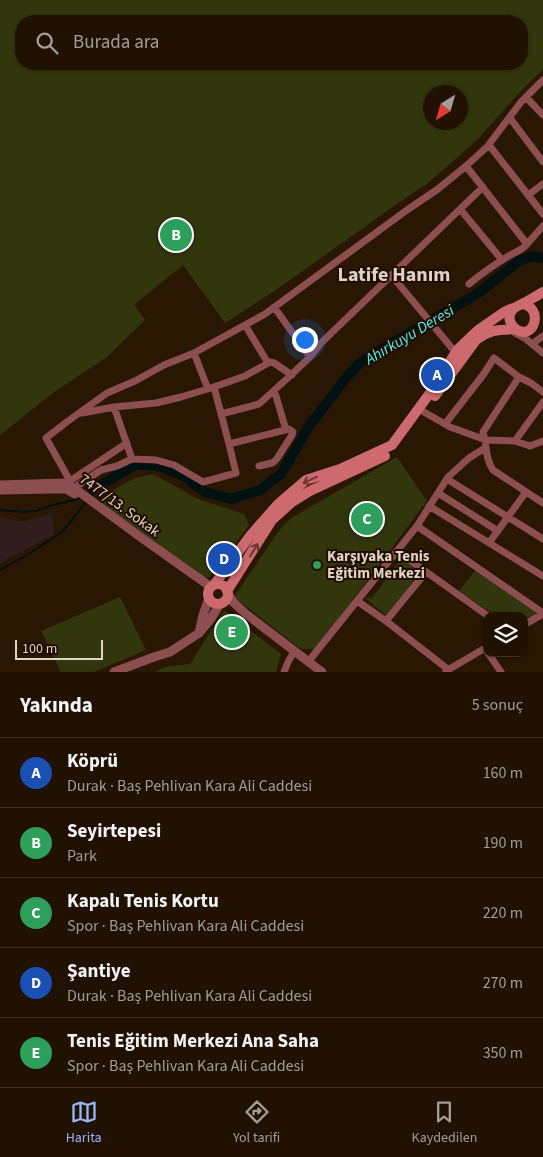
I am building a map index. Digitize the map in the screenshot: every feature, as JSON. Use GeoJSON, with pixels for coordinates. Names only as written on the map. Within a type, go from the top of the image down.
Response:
{"type":"FeatureCollection","features":[{"type":"Feature","properties":{"kind":"main road"},"geometry":{"type":"LineString","coordinates":[[210,590],[250,536],[278,504],[306,480],[340,469],[392,445],[430,393],[456,352],[478,330],[504,312],[543,292]]}},
{"type":"Feature","properties":{"kind":"main road"},"geometry":{"type":"LineString","coordinates":[[210,590],[213,602],[224,598],[272,520],[292,502],[310,491],[389,454],[402,444],[476,340],[493,330],[515,331],[526,331],[530,330],[540,318],[534,308],[526,304],[518,306],[510,316],[515,331]]}},
{"type":"Feature","properties":{"kind":"main road"},"geometry":{"type":"LineString","coordinates":[[210,590],[217,584],[223,585],[224,598]]}},
{"type":"Feature","properties":{"kind":"street"},"geometry":{"type":"LineString","coordinates":[[75,489],[46,438],[107,393],[135,381],[164,365],[194,353],[265,314],[438,189],[466,166],[489,145],[526,97],[543,80]]}},
{"type":"Feature","properties":{"kind":"street"},"geometry":{"type":"LineString","coordinates":[[526,97],[543,115]]}},
{"type":"Feature","properties":{"kind":"street"},"geometry":{"type":"LineString","coordinates":[[510,118],[543,162]]}},
{"type":"Feature","properties":{"kind":"street"},"geometry":{"type":"LineString","coordinates":[[489,145],[543,214]]}},
{"type":"Feature","properties":{"kind":"street"},"geometry":{"type":"LineString","coordinates":[[466,166],[527,244]]}},
{"type":"Feature","properties":{"kind":"street"},"geometry":{"type":"LineString","coordinates":[[528,195],[543,184]]}},
{"type":"Feature","properties":{"kind":"street"},"geometry":{"type":"LineString","coordinates":[[221,414],[259,404],[274,392],[310,357],[321,343],[483,187]]}},
{"type":"Feature","properties":{"kind":"street"},"geometry":{"type":"LineString","coordinates":[[460,209],[502,260]]}},
{"type":"Feature","properties":{"kind":"street"},"geometry":{"type":"LineString","coordinates":[[469,284],[502,260],[525,247],[543,226]]}},
{"type":"Feature","properties":{"kind":"street"},"geometry":{"type":"LineString","coordinates":[[392,276],[456,352]]}},
{"type":"Feature","properties":{"kind":"street"},"geometry":{"type":"LineString","coordinates":[[274,307],[310,357]]}},
{"type":"Feature","properties":{"kind":"street"},"geometry":{"type":"LineString","coordinates":[[245,324],[268,362]]}},
{"type":"Feature","properties":{"kind":"street"},"geometry":{"type":"LineString","coordinates":[[515,331],[543,353]]}},
{"type":"Feature","properties":{"kind":"street"},"geometry":{"type":"LineString","coordinates":[[532,344],[543,336]]}},
{"type":"Feature","properties":{"kind":"street"},"geometry":{"type":"LineString","coordinates":[[75,489],[101,470],[117,466],[132,459],[156,460],[174,465],[203,482],[236,473],[221,414],[194,353]]}},
{"type":"Feature","properties":{"kind":"street"},"geometry":{"type":"LineString","coordinates":[[445,424],[494,358],[543,392]]}},
{"type":"Feature","properties":{"kind":"street"},"geometry":{"type":"LineString","coordinates":[[79,413],[156,403],[211,388],[245,376],[268,362],[272,362],[292,375]]}},
{"type":"Feature","properties":{"kind":"street"},"geometry":{"type":"LineString","coordinates":[[519,377],[484,432],[485,444],[493,470],[543,503]]}},
{"type":"Feature","properties":{"kind":"street"},"geometry":{"type":"LineString","coordinates":[[274,392],[286,430]]}},
{"type":"Feature","properties":{"kind":"street"},"geometry":{"type":"LineString","coordinates":[[515,441],[543,402]]}},
{"type":"Feature","properties":{"kind":"street"},"geometry":{"type":"LineString","coordinates":[[114,407],[132,459]]}},
{"type":"Feature","properties":{"kind":"street"},"geometry":{"type":"LineString","coordinates":[[424,412],[485,444],[515,441],[530,446],[543,441]]}},
{"type":"Feature","properties":{"kind":"street"},"geometry":{"type":"LineString","coordinates":[[229,444],[292,430],[293,434],[278,457],[272,462],[259,466]]}},
{"type":"Feature","properties":{"kind":"street"},"geometry":{"type":"LineString","coordinates":[[75,489],[127,443]]}},
{"type":"Feature","properties":{"kind":"street"},"geometry":{"type":"LineString","coordinates":[[114,672],[170,652],[199,633],[224,598],[314,668],[357,601],[417,526],[447,479],[485,444]]}},
{"type":"Feature","properties":{"kind":"street"},"geometry":{"type":"LineString","coordinates":[[447,479],[543,539]]}},
{"type":"Feature","properties":{"kind":"street","name":"7477/13. Sokak"},"geometry":{"type":"LineString","coordinates":[[0,484],[65,483],[145,540],[210,590]]}},
{"type":"Feature","properties":{"kind":"street","name":"7477/13. Sokak"},"geometry":{"type":"LineString","coordinates":[[0,490],[75,489]]}},
{"type":"Feature","properties":{"kind":"street"},"geometry":{"type":"LineString","coordinates":[[489,544],[526,492]]}},
{"type":"Feature","properties":{"kind":"street"},"geometry":{"type":"LineString","coordinates":[[438,493],[498,531]]}},
{"type":"Feature","properties":{"kind":"street"},"geometry":{"type":"LineString","coordinates":[[430,506],[543,576]]}},
{"type":"Feature","properties":{"kind":"street"},"geometry":{"type":"LineString","coordinates":[[417,526],[543,614],[528,623]]}},
{"type":"Feature","properties":{"kind":"street"},"geometry":{"type":"LineString","coordinates":[[397,551],[483,612]]}},
{"type":"Feature","properties":{"kind":"street"},"geometry":{"type":"LineString","coordinates":[[386,621],[426,572]]}},
{"type":"Feature","properties":{"kind":"street"},"geometry":{"type":"LineString","coordinates":[[199,633],[210,590]]}},
{"type":"Feature","properties":{"kind":"street"},"geometry":{"type":"LineString","coordinates":[[357,601],[386,621],[447,671],[483,652]]}},
{"type":"Feature","properties":{"kind":"street"},"geometry":{"type":"LineString","coordinates":[[284,672],[294,652]]}},
{"type":"Feature","properties":{"kind":"street"},"geometry":{"type":"LineString","coordinates":[[491,657],[501,672]]}},
{"type":"Feature","properties":{"kind":"shaded area"},"geometry":{"type":"Polygon","coordinates":[[[52,513],[55,534],[0,563],[0,517],[23,522],[52,513]]]}},
{"type":"Feature","properties":{"kind":"green space"},"geometry":{"type":"Polygon","coordinates":[[[0,0],[543,0],[543,69],[477,140],[428,183],[276,290],[225,323],[183,265],[134,305],[145,320],[107,357],[53,393],[0,435],[0,0]]]}},
{"type":"Feature","properties":{"kind":"green space","name":"Karşıyaka Tenis Eğitim Merkezi"},"geometry":{"type":"Polygon","coordinates":[[[397,457],[427,501],[316,649],[301,649],[234,597],[277,533],[291,518],[397,457]]]}},
{"type":"Feature","properties":{"kind":"green space"},"geometry":{"type":"Polygon","coordinates":[[[153,474],[198,499],[244,514],[249,525],[210,577],[205,577],[145,536],[100,502],[108,493],[135,478],[153,474]]]}},
{"type":"Feature","properties":{"kind":"green space"},"geometry":{"type":"Polygon","coordinates":[[[398,555],[421,572],[387,616],[366,599],[367,597],[371,599],[399,562],[395,559],[398,555]]]}},
{"type":"Feature","properties":{"kind":"green space"},"geometry":{"type":"Polygon","coordinates":[[[476,569],[540,613],[528,620],[528,612],[490,612],[459,591],[476,569]]]}},
{"type":"Feature","properties":{"kind":"green space"},"geometry":{"type":"Polygon","coordinates":[[[120,597],[146,650],[94,672],[61,672],[41,631],[120,597]]]}},
{"type":"Feature","properties":{"kind":"green space"},"geometry":{"type":"Polygon","coordinates":[[[224,610],[281,654],[276,672],[155,672],[164,667],[190,664],[224,610]]]}},
{"type":"Feature","properties":{"kind":"waterway","name":"Ahırkuyu Deresi"},"geometry":{"type":"LineString","coordinates":[[99,486],[136,464],[163,467],[185,477],[205,492],[231,499],[260,490],[281,474],[309,426],[346,378],[361,362],[477,294],[519,261],[532,256],[543,258]]}},
{"type":"Feature","properties":{"kind":"waterway","name":"Ahırkuyu Deresi"},"geometry":{"type":"LineString","coordinates":[[90,497],[99,486]]}},
{"type":"Feature","properties":{"kind":"waterway","name":"Ahırkuyu Deresi"},"geometry":{"type":"LineString","coordinates":[[86,494],[97,487]]}},
{"type":"Feature","properties":{"kind":"waterway","name":"Ahırkuyu Deresi"},"geometry":{"type":"LineString","coordinates":[[0,510],[36,511],[75,500],[82,496]]}},
{"type":"Feature","properties":{"kind":"waterway","name":"Ahırkuyu Deresi"},"geometry":{"type":"LineString","coordinates":[[0,570],[62,532],[87,501]]}},
{"type":"Feature","properties":{"kind":"place","name":"Seyirtepesi"},"geometry":{"type":"Point","coordinates":[176,235]}},
{"type":"Feature","properties":{"kind":"place","name":"Köprü"},"geometry":{"type":"Point","coordinates":[437,375]}},
{"type":"Feature","properties":{"kind":"place","name":"Kapalı Tenis Kortu"},"geometry":{"type":"Point","coordinates":[367,519]}},
{"type":"Feature","properties":{"kind":"place","name":"Şantiye"},"geometry":{"type":"Point","coordinates":[224,559]}},
{"type":"Feature","properties":{"kind":"place","name":"Karşıyaka Tenis Eğitim Merkezi"},"geometry":{"type":"Point","coordinates":[317,565]}},
{"type":"Feature","properties":{"kind":"place","name":"Tenis Eğitim Merkezi Ana Saha"},"geometry":{"type":"Point","coordinates":[232,632]}},
{"type":"Feature","properties":{"kind":"district","name":"Latife Hanım"},"geometry":{"type":"Point","coordinates":[394,274]}}]}
